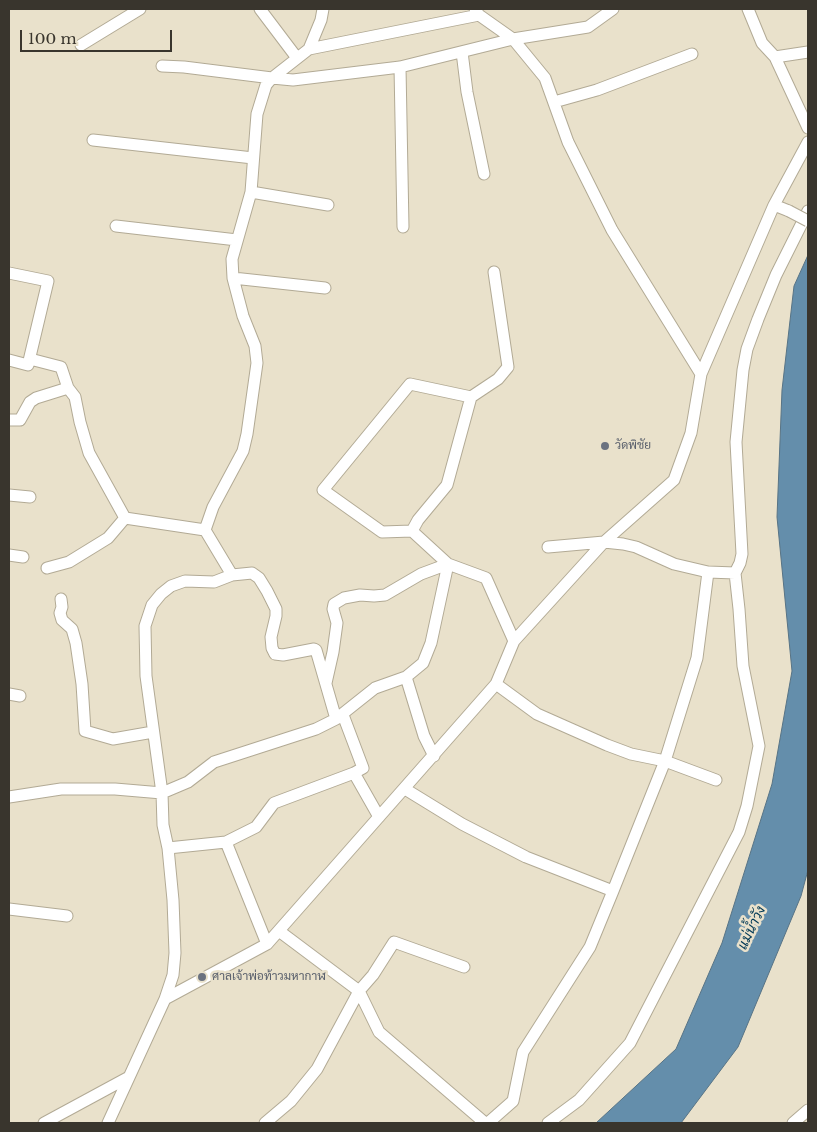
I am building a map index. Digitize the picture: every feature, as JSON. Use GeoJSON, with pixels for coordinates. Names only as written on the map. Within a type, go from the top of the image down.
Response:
{"type":"FeatureCollection","features":[{"type":"Feature","properties":{"kind":"street"},"geometry":{"type":"LineString","coordinates":[[81,45],[140,9]]}},
{"type":"Feature","properties":{"kind":"street"},"geometry":{"type":"LineString","coordinates":[[260,9],[297,58]]}},
{"type":"Feature","properties":{"kind":"street"},"geometry":{"type":"LineString","coordinates":[[309,49],[321,20],[323,9]]}},
{"type":"Feature","properties":{"kind":"street"},"geometry":{"type":"LineString","coordinates":[[162,66],[293,80],[400,67],[513,39],[588,27],[613,9]]}},
{"type":"Feature","properties":{"kind":"street"},"geometry":{"type":"LineString","coordinates":[[748,9],[762,43],[775,57],[808,128]]}},
{"type":"Feature","properties":{"kind":"street"},"geometry":{"type":"LineString","coordinates":[[205,530],[213,507],[243,450],[257,363],[256,346],[243,316],[233,278],[232,259],[251,192],[257,114],[260,99],[266,85],[272,78],[309,49],[477,12],[513,39],[546,78],[568,142],[612,230],[702,374]]}},
{"type":"Feature","properties":{"kind":"street"},"geometry":{"type":"LineString","coordinates":[[462,52],[467,92],[484,174]]}},
{"type":"Feature","properties":{"kind":"street"},"geometry":{"type":"LineString","coordinates":[[775,57],[808,52]]}},
{"type":"Feature","properties":{"kind":"street"},"geometry":{"type":"LineString","coordinates":[[554,102],[596,90],[692,54]]}},
{"type":"Feature","properties":{"kind":"street"},"geometry":{"type":"LineString","coordinates":[[400,67],[403,227]]}},
{"type":"Feature","properties":{"kind":"street"},"geometry":{"type":"LineString","coordinates":[[93,140],[253,158]]}},
{"type":"Feature","properties":{"kind":"street"},"geometry":{"type":"LineString","coordinates":[[165,999],[267,944],[406,789],[496,684],[514,640],[604,542],[674,480],[691,434],[702,374],[774,205],[808,142]]}},
{"type":"Feature","properties":{"kind":"street"},"geometry":{"type":"LineString","coordinates":[[251,192],[328,205]]}},
{"type":"Feature","properties":{"kind":"street"},"geometry":{"type":"LineString","coordinates":[[774,205],[808,221]]}},
{"type":"Feature","properties":{"kind":"street"},"geometry":{"type":"LineString","coordinates":[[548,1123],[579,1100],[630,1043],[739,832],[747,806],[759,746],[743,666],[735,572],[742,554],[736,442],[742,370],[747,349],[758,319],[776,276],[808,211]]}},
{"type":"Feature","properties":{"kind":"street"},"geometry":{"type":"LineString","coordinates":[[116,226],[237,240]]}},
{"type":"Feature","properties":{"kind":"street"},"geometry":{"type":"LineString","coordinates":[[9,272],[48,281],[28,365],[9,360]]}},
{"type":"Feature","properties":{"kind":"street"},"geometry":{"type":"LineString","coordinates":[[412,531],[418,520],[447,485],[471,397],[498,379],[508,367],[494,272]]}},
{"type":"Feature","properties":{"kind":"street"},"geometry":{"type":"LineString","coordinates":[[233,278],[325,288]]}},
{"type":"Feature","properties":{"kind":"street"},"geometry":{"type":"LineString","coordinates":[[30,359],[61,367],[68,388],[75,397],[89,453],[125,518]]}},
{"type":"Feature","properties":{"kind":"street"},"geometry":{"type":"LineString","coordinates":[[471,397],[410,384],[323,490],[382,532],[412,531],[448,564],[486,578],[514,640]]}},
{"type":"Feature","properties":{"kind":"street"},"geometry":{"type":"LineString","coordinates":[[9,420],[20,420],[30,402],[36,398],[68,388]]}},
{"type":"Feature","properties":{"kind":"street"},"geometry":{"type":"LineString","coordinates":[[9,495],[30,497]]}},
{"type":"Feature","properties":{"kind":"street"},"geometry":{"type":"LineString","coordinates":[[125,518],[205,530]]}},
{"type":"Feature","properties":{"kind":"street"},"geometry":{"type":"LineString","coordinates":[[48,568],[69,562],[108,538],[125,518]]}},
{"type":"Feature","properties":{"kind":"street"},"geometry":{"type":"LineString","coordinates":[[205,530],[232,575]]}},
{"type":"Feature","properties":{"kind":"street"},"geometry":{"type":"LineString","coordinates":[[548,546],[604,542],[629,545],[674,564],[708,572],[735,572]]}},
{"type":"Feature","properties":{"kind":"street"},"geometry":{"type":"LineString","coordinates":[[9,555],[23,557]]}},
{"type":"Feature","properties":{"kind":"street"},"geometry":{"type":"LineString","coordinates":[[9,797],[62,789],[162,793],[188,782],[214,762],[316,729],[339,717],[375,688],[406,676],[423,663],[431,643],[448,564]]}},
{"type":"Feature","properties":{"kind":"street"},"geometry":{"type":"LineString","coordinates":[[326,683],[337,623],[333,609],[334,604],[344,598],[360,595],[385,595],[421,574],[448,564]]}},
{"type":"Feature","properties":{"kind":"street"},"geometry":{"type":"LineString","coordinates":[[108,1123],[165,999],[173,975],[175,953],[173,900],[168,848],[146,676],[146,626],[152,605],[161,594],[178,584],[185,581],[214,582],[232,575],[252,572],[259,578],[276,610],[271,637],[272,648],[276,654],[315,649],[317,651],[326,683],[339,717],[363,768],[274,803],[256,827],[226,842],[168,848]]}},
{"type":"Feature","properties":{"kind":"street"},"geometry":{"type":"LineString","coordinates":[[279,931],[359,991],[380,1032],[487,1123],[513,1101],[523,1052],[590,947],[613,891],[664,761],[697,658],[708,572]]}},
{"type":"Feature","properties":{"kind":"street"},"geometry":{"type":"LineString","coordinates":[[61,598],[62,607],[60,613],[62,620],[72,629],[76,643],[82,684],[85,731],[113,738],[153,732]]}},
{"type":"Feature","properties":{"kind":"street"},"geometry":{"type":"LineString","coordinates":[[406,676],[422,731],[434,756]]}},
{"type":"Feature","properties":{"kind":"street"},"geometry":{"type":"LineString","coordinates":[[496,684],[537,714],[630,754],[664,761],[716,780]]}},
{"type":"Feature","properties":{"kind":"street"},"geometry":{"type":"LineString","coordinates":[[354,773],[379,817]]}},
{"type":"Feature","properties":{"kind":"street"},"geometry":{"type":"LineString","coordinates":[[406,789],[462,824],[526,857],[613,891]]}},
{"type":"Feature","properties":{"kind":"street"},"geometry":{"type":"LineString","coordinates":[[226,842],[267,944]]}},
{"type":"Feature","properties":{"kind":"street"},"geometry":{"type":"LineString","coordinates":[[9,909],[67,916]]}},
{"type":"Feature","properties":{"kind":"street"},"geometry":{"type":"LineString","coordinates":[[265,1123],[291,1101],[317,1069],[359,991],[373,975],[394,942],[464,967]]}},
{"type":"Feature","properties":{"kind":"street"},"geometry":{"type":"LineString","coordinates":[[44,1123],[129,1077]]}},
{"type":"Feature","properties":{"kind":"street"},"geometry":{"type":"LineString","coordinates":[[794,1123],[808,1110]]}},
{"type":"Feature","properties":{"kind":"water","name":"แม่น้ำวัง"},"geometry":{"type":"Polygon","coordinates":[[[808,255],[808,870],[801,896],[738,1047],[681,1123],[596,1123],[676,1049],[722,943],[772,784],[792,671],[777,517],[782,390],[794,286],[808,255]]]}},
{"type":"Feature","properties":{"kind":"place","name":"วัดพิชัย"},"geometry":{"type":"Point","coordinates":[605,446]}},
{"type":"Feature","properties":{"kind":"place","name":"ศาลเจ้าพ่อท้าวมหากาฬ"},"geometry":{"type":"Point","coordinates":[202,977]}}]}
